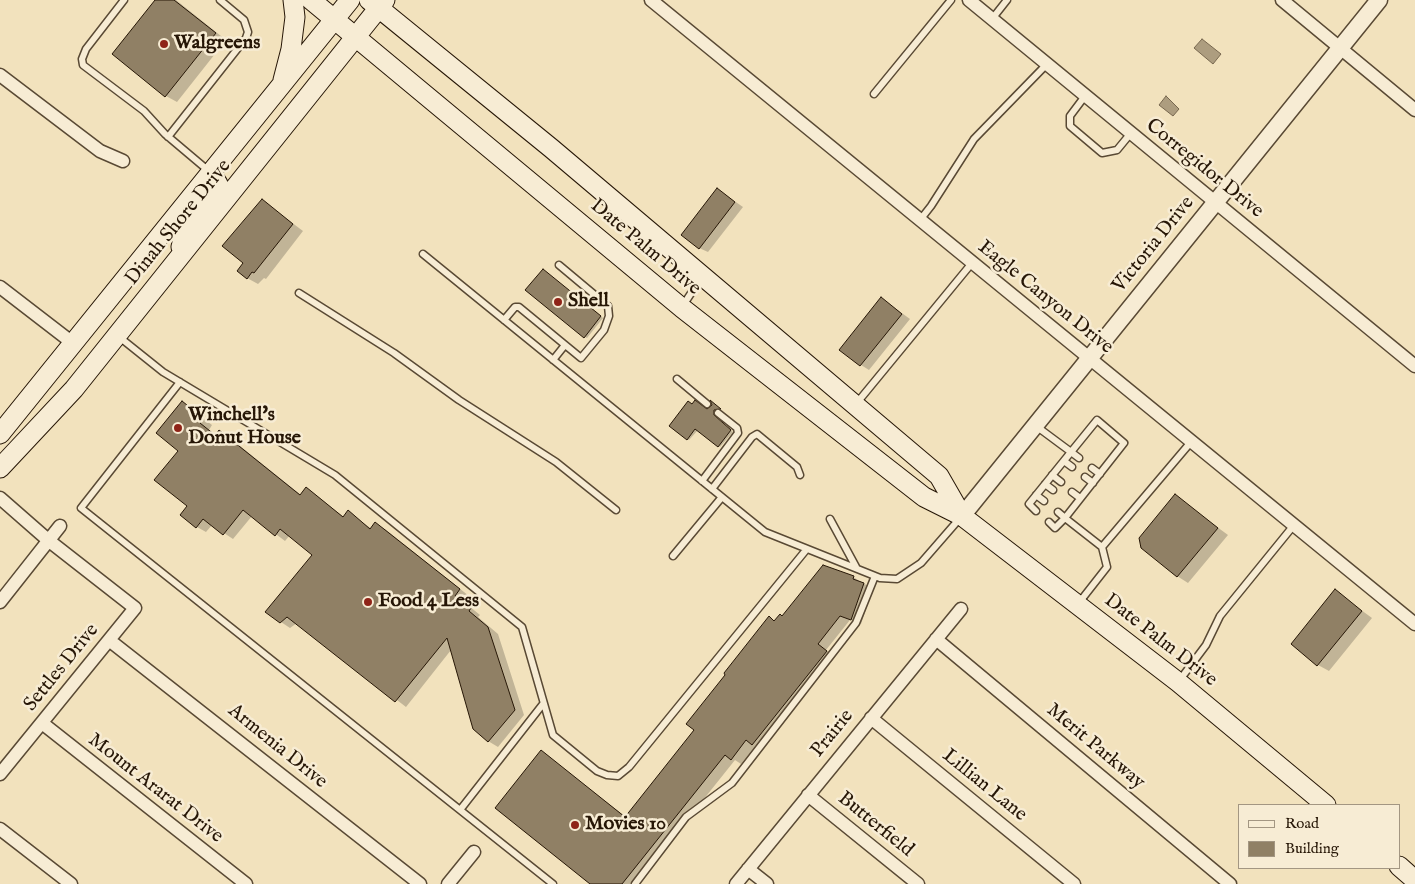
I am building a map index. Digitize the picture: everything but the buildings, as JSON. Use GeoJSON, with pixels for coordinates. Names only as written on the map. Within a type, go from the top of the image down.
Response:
{"type":"FeatureCollection","features":[{"type":"Feature","properties":{"kind":"main road"},"geometry":{"type":"LineString","coordinates":[[281,86],[291,49],[295,17],[293,0]]}},
{"type":"Feature","properties":{"kind":"main road","name":"Date Palm Drive"},"geometry":{"type":"LineString","coordinates":[[311,0],[682,308],[924,496],[962,516],[1178,682],[1325,804]]}},
{"type":"Feature","properties":{"kind":"main road","name":"Dinah Shore Drive"},"geometry":{"type":"LineString","coordinates":[[0,434],[350,0]]}},
{"type":"Feature","properties":{"kind":"main road","name":"Dinah Shore Drive"},"geometry":{"type":"LineString","coordinates":[[0,468],[74,390],[356,38],[378,3]]}},
{"type":"Feature","properties":{"kind":"main road","name":"Date Palm Drive"},"geometry":{"type":"LineString","coordinates":[[378,3],[939,476],[962,516]]}},
{"type":"Feature","properties":{"kind":"main road"},"geometry":{"type":"LineString","coordinates":[[176,263],[185,232],[218,184],[211,173]]}},
{"type":"Feature","properties":{"kind":"main road"},"geometry":{"type":"LineString","coordinates":[[95,318],[118,335]]}},
{"type":"Feature","properties":{"kind":"main road"},"geometry":{"type":"LineString","coordinates":[[0,450],[27,416],[34,392]]}},
{"type":"Feature","properties":{"kind":"main road"},"geometry":{"type":"LineString","coordinates":[[1400,867],[1415,882]]}},
{"type":"Feature","properties":{"kind":"street","name":"Eagle Canyon Drive"},"geometry":{"type":"LineString","coordinates":[[651,0],[1415,624]]}},
{"type":"Feature","properties":{"kind":"street"},"geometry":{"type":"LineString","coordinates":[[1282,0],[1415,110]]}},
{"type":"Feature","properties":{"kind":"street","name":"Victoria Drive"},"geometry":{"type":"LineString","coordinates":[[962,516],[1379,0]]}},
{"type":"Feature","properties":{"kind":"street","name":"Corregidor Drive"},"geometry":{"type":"LineString","coordinates":[[975,2],[992,19],[1085,96],[1415,366]]}},
{"type":"Feature","properties":{"kind":"street"},"geometry":{"type":"LineString","coordinates":[[0,75],[94,147],[123,160]]}},
{"type":"Feature","properties":{"kind":"street"},"geometry":{"type":"LineString","coordinates":[[0,287],[74,344]]}},
{"type":"Feature","properties":{"kind":"street"},"geometry":{"type":"LineString","coordinates":[[0,498],[48,540]]}},
{"type":"Feature","properties":{"kind":"street"},"geometry":{"type":"LineString","coordinates":[[0,602],[60,526]]}},
{"type":"Feature","properties":{"kind":"street","name":"Settles Drive"},"geometry":{"type":"LineString","coordinates":[[0,774],[135,608],[48,540]]}},
{"type":"Feature","properties":{"kind":"street","name":"Prairie"},"geometry":{"type":"LineString","coordinates":[[736,884],[961,609]]}},
{"type":"Feature","properties":{"kind":"street","name":"Armenia Drive"},"geometry":{"type":"LineString","coordinates":[[110,640],[420,884]]}},
{"type":"Feature","properties":{"kind":"street","name":"Merit Parkway"},"geometry":{"type":"LineString","coordinates":[[936,640],[1230,884]]}},
{"type":"Feature","properties":{"kind":"street","name":"Lillian Lane"},"geometry":{"type":"LineString","coordinates":[[871,718],[1074,884]]}},
{"type":"Feature","properties":{"kind":"street","name":"Mount Ararat Drive"},"geometry":{"type":"LineString","coordinates":[[42,723],[246,884]]}},
{"type":"Feature","properties":{"kind":"street","name":"Butterfield"},"geometry":{"type":"LineString","coordinates":[[808,795],[918,884]]}},
{"type":"Feature","properties":{"kind":"street"},"geometry":{"type":"LineString","coordinates":[[0,829],[71,884]]}},
{"type":"Feature","properties":{"kind":"street"},"geometry":{"type":"LineString","coordinates":[[448,884],[474,852]]}},
{"type":"Feature","properties":{"kind":"street"},"geometry":{"type":"LineString","coordinates":[[748,869],[767,884]]}},
{"type":"Feature","properties":{"kind":"lane"},"geometry":{"type":"LineString","coordinates":[[124,0],[86,49],[82,59],[84,65],[144,111],[168,137],[211,173]]}},
{"type":"Feature","properties":{"kind":"lane"},"geometry":{"type":"LineString","coordinates":[[168,137],[246,38],[248,32],[244,20],[220,0]]}},
{"type":"Feature","properties":{"kind":"lane"},"geometry":{"type":"LineString","coordinates":[[874,94],[952,0]]}},
{"type":"Feature","properties":{"kind":"lane"},"geometry":{"type":"LineString","coordinates":[[992,19],[1007,0]]}},
{"type":"Feature","properties":{"kind":"lane"},"geometry":{"type":"LineString","coordinates":[[920,220],[974,139],[1047,64]]}},
{"type":"Feature","properties":{"kind":"lane"},"geometry":{"type":"LineString","coordinates":[[1085,96],[1070,116],[1070,126],[1102,153],[1117,150],[1131,133]]}},
{"type":"Feature","properties":{"kind":"lane"},"geometry":{"type":"LineString","coordinates":[[423,254],[765,532],[875,576],[897,579],[921,563],[962,516]]}},
{"type":"Feature","properties":{"kind":"lane"},"geometry":{"type":"LineString","coordinates":[[856,405],[972,262]]}},
{"type":"Feature","properties":{"kind":"lane"},"geometry":{"type":"LineString","coordinates":[[504,320],[515,307],[519,307],[581,358],[604,330],[609,316],[608,306],[559,265]]}},
{"type":"Feature","properties":{"kind":"lane"},"geometry":{"type":"LineString","coordinates":[[682,308],[702,275]]}},
{"type":"Feature","properties":{"kind":"lane"},"geometry":{"type":"LineString","coordinates":[[299,293],[394,353],[459,400],[556,462],[616,510]]}},
{"type":"Feature","properties":{"kind":"lane"},"geometry":{"type":"LineString","coordinates":[[118,335],[163,372],[335,474],[522,627],[553,735],[597,771],[618,776],[629,767],[806,550]]}},
{"type":"Feature","properties":{"kind":"lane"},"geometry":{"type":"LineString","coordinates":[[553,360],[565,345]]}},
{"type":"Feature","properties":{"kind":"lane"},"geometry":{"type":"LineString","coordinates":[[677,379],[707,404]]}},
{"type":"Feature","properties":{"kind":"lane"},"geometry":{"type":"LineString","coordinates":[[180,382],[81,508],[553,884]]}},
{"type":"Feature","properties":{"kind":"lane"},"geometry":{"type":"LineString","coordinates":[[702,481],[738,433],[737,428],[718,413]]}},
{"type":"Feature","properties":{"kind":"lane"},"geometry":{"type":"LineString","coordinates":[[1036,511],[1029,504],[1097,420],[1124,444],[1065,518],[1055,528],[1049,522]]}},
{"type":"Feature","properties":{"kind":"lane"},"geometry":{"type":"LineString","coordinates":[[1036,426],[1079,458]]}},
{"type":"Feature","properties":{"kind":"lane"},"geometry":{"type":"LineString","coordinates":[[712,489],[752,437],[757,434],[797,467],[800,474]]}},
{"type":"Feature","properties":{"kind":"lane"},"geometry":{"type":"LineString","coordinates":[[1102,547],[1192,442]]}},
{"type":"Feature","properties":{"kind":"lane"},"geometry":{"type":"LineString","coordinates":[[1064,461],[1072,467]]}},
{"type":"Feature","properties":{"kind":"lane"},"geometry":{"type":"LineString","coordinates":[[1092,468],[1100,474]]}},
{"type":"Feature","properties":{"kind":"lane"},"geometry":{"type":"LineString","coordinates":[[1052,475],[1061,482]]}},
{"type":"Feature","properties":{"kind":"lane"},"geometry":{"type":"LineString","coordinates":[[1085,477],[1092,483]]}},
{"type":"Feature","properties":{"kind":"lane"},"geometry":{"type":"LineString","coordinates":[[1045,484],[1053,490]]}},
{"type":"Feature","properties":{"kind":"lane"},"geometry":{"type":"LineString","coordinates":[[1072,492],[1080,498]]}},
{"type":"Feature","properties":{"kind":"lane"},"geometry":{"type":"LineString","coordinates":[[1036,495],[1044,501]]}},
{"type":"Feature","properties":{"kind":"lane"},"geometry":{"type":"LineString","coordinates":[[674,556],[722,497]]}},
{"type":"Feature","properties":{"kind":"lane"},"geometry":{"type":"LineString","coordinates":[[1066,501],[1074,507]]}},
{"type":"Feature","properties":{"kind":"lane"},"geometry":{"type":"LineString","coordinates":[[1058,512],[1102,547],[1107,567],[1078,605]]}},
{"type":"Feature","properties":{"kind":"lane"},"geometry":{"type":"LineString","coordinates":[[830,519],[856,567]]}},
{"type":"Feature","properties":{"kind":"lane"},"geometry":{"type":"LineString","coordinates":[[1178,682],[1206,645],[1220,616],[1294,525]]}},
{"type":"Feature","properties":{"kind":"lane"},"geometry":{"type":"LineString","coordinates":[[635,884],[686,817],[732,782],[756,752],[856,623],[875,576]]}},
{"type":"Feature","properties":{"kind":"lane"},"geometry":{"type":"LineString","coordinates":[[460,810],[543,704]]}},
{"type":"Feature","properties":{"kind":"shaded area"},"geometry":{"type":"Polygon","coordinates":[[[1202,39],[1221,54],[1213,64],[1194,48],[1202,39]]]}},
{"type":"Feature","properties":{"kind":"shaded area"},"geometry":{"type":"Polygon","coordinates":[[[1166,96],[1179,109],[1173,116],[1159,105],[1166,96]]]}},
{"type":"Feature","properties":{"kind":"place","name":"Walgreens"},"geometry":{"type":"Point","coordinates":[164,44]}},
{"type":"Feature","properties":{"kind":"place","name":"Shell"},"geometry":{"type":"Point","coordinates":[558,302]}},
{"type":"Feature","properties":{"kind":"place","name":"Winchell's Donut House"},"geometry":{"type":"Point","coordinates":[178,428]}},
{"type":"Feature","properties":{"kind":"place","name":"Food 4 Less"},"geometry":{"type":"Point","coordinates":[368,602]}},
{"type":"Feature","properties":{"kind":"place","name":"Movies 10"},"geometry":{"type":"Point","coordinates":[575,825]}}]}
